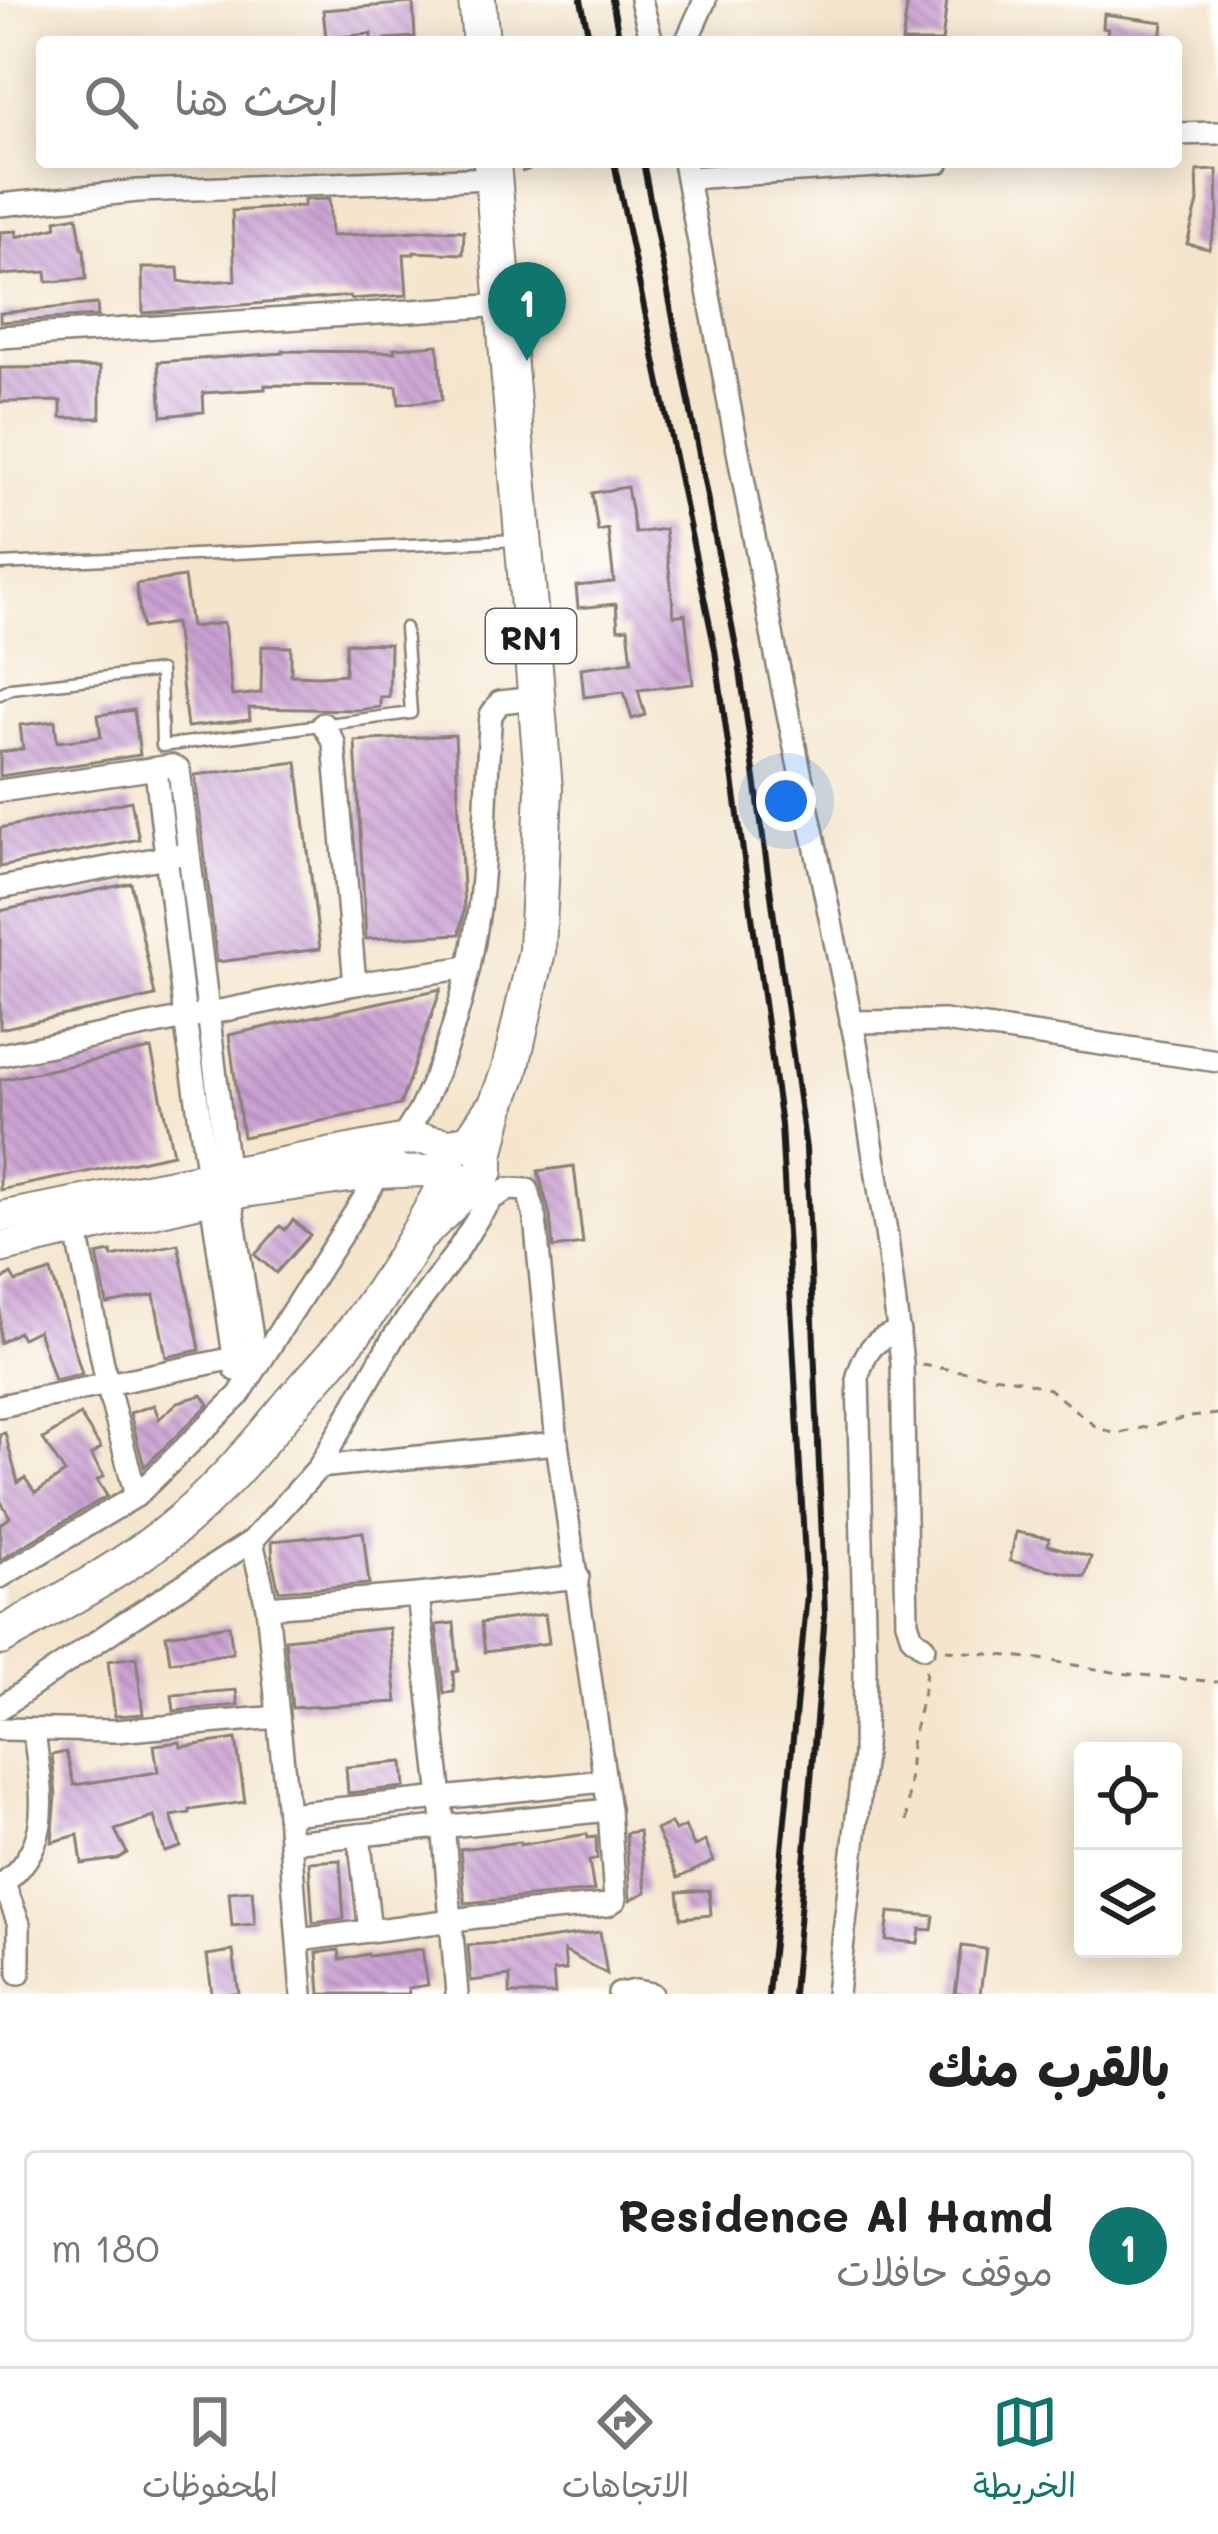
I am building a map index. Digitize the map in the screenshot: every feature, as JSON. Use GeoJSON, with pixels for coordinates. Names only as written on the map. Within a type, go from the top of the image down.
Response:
{"type":"FeatureCollection","features":[{"type":"Feature","properties":{"kind":"main road"},"geometry":{"type":"LineString","coordinates":[[477,0],[480,36]]}},
{"type":"Feature","properties":{"kind":"main road","name":"RN1"},"geometry":{"type":"LineString","coordinates":[[0,1636],[164,1536],[232,1475],[364,1318],[466,1162],[510,1070],[538,951],[544,789],[493,170]]}},
{"type":"Feature","properties":{"kind":"street"},"geometry":{"type":"LineString","coordinates":[[640,0],[650,36]]}},
{"type":"Feature","properties":{"kind":"street"},"geometry":{"type":"LineString","coordinates":[[689,36],[705,0]]}},
{"type":"Feature","properties":{"kind":"street"},"geometry":{"type":"LineString","coordinates":[[1182,134],[1218,134]]}},
{"type":"Feature","properties":{"kind":"street"},"geometry":{"type":"LineString","coordinates":[[749,168],[686,170],[882,1205],[902,1362],[908,1622],[912,1636],[924,1647]]}},
{"type":"Feature","properties":{"kind":"street"},"geometry":{"type":"LineString","coordinates":[[0,205],[138,191],[493,170]]}},
{"type":"Feature","properties":{"kind":"street"},"geometry":{"type":"LineString","coordinates":[[0,337],[505,305]]}},
{"type":"Feature","properties":{"kind":"street"},"geometry":{"type":"LineString","coordinates":[[0,1406],[245,1361],[401,1140],[441,1062],[470,967],[479,906],[491,715],[500,702],[535,698]]}},
{"type":"Feature","properties":{"kind":"street"},"geometry":{"type":"LineString","coordinates":[[323,724],[334,743],[355,984]]}},
{"type":"Feature","properties":{"kind":"street"},"geometry":{"type":"LineString","coordinates":[[0,791],[171,766],[179,770],[210,1013],[219,1185]]}},
{"type":"Feature","properties":{"kind":"street"},"geometry":{"type":"LineString","coordinates":[[0,1577],[136,1496],[239,1395],[245,1361],[219,1185],[185,1018],[156,770]]}},
{"type":"Feature","properties":{"kind":"street"},"geometry":{"type":"LineString","coordinates":[[0,888],[190,850]]}},
{"type":"Feature","properties":{"kind":"street"},"geometry":{"type":"LineString","coordinates":[[0,1055],[355,984],[470,967]]}},
{"type":"Feature","properties":{"kind":"street"},"geometry":{"type":"LineString","coordinates":[[851,1022],[944,1021],[1218,1061]]}},
{"type":"Feature","properties":{"kind":"street"},"geometry":{"type":"LineString","coordinates":[[0,1248],[77,1232],[219,1185],[401,1140],[421,1139],[466,1162],[513,1172],[529,1190],[557,1442],[609,1810],[613,1904],[298,1940]]}},
{"type":"Feature","properties":{"kind":"street"},"geometry":{"type":"LineString","coordinates":[[0,1217],[219,1185],[466,1162]]}},
{"type":"Feature","properties":{"kind":"street"},"geometry":{"type":"LineString","coordinates":[[0,1708],[252,1541],[319,1467],[393,1338],[481,1213],[508,1189],[529,1190]]}},
{"type":"Feature","properties":{"kind":"street"},"geometry":{"type":"LineString","coordinates":[[77,1232],[107,1384],[136,1496]]}},
{"type":"Feature","properties":{"kind":"street"},"geometry":{"type":"LineString","coordinates":[[837,1994],[864,1755],[858,1376],[870,1347],[899,1332]]}},
{"type":"Feature","properties":{"kind":"street"},"geometry":{"type":"LineString","coordinates":[[319,1467],[557,1442]]}},
{"type":"Feature","properties":{"kind":"street"},"geometry":{"type":"LineString","coordinates":[[252,1541],[267,1607],[302,1994]]}},
{"type":"Feature","properties":{"kind":"street"},"geometry":{"type":"LineString","coordinates":[[267,1607],[578,1577]]}},
{"type":"Feature","properties":{"kind":"street"},"geometry":{"type":"LineString","coordinates":[[418,1595],[457,1994]]}},
{"type":"Feature","properties":{"kind":"street"},"geometry":{"type":"LineString","coordinates":[[0,1729],[116,1731],[278,1717]]}},
{"type":"Feature","properties":{"kind":"street"},"geometry":{"type":"LineString","coordinates":[[19,1972],[19,1924],[2,1885],[31,1854],[42,1826],[34,1731]]}},
{"type":"Feature","properties":{"kind":"street"},"geometry":{"type":"LineString","coordinates":[[289,1814],[604,1781]]}},
{"type":"Feature","properties":{"kind":"street"},"geometry":{"type":"LineString","coordinates":[[290,1842],[609,1810]]}},
{"type":"Feature","properties":{"kind":"street"},"geometry":{"type":"LineString","coordinates":[[359,1835],[370,1931]]}},
{"type":"Feature","properties":{"kind":"street"},"geometry":{"type":"LineString","coordinates":[[619,1994],[652,1994]]}},
{"type":"Feature","properties":{"kind":"lane"},"geometry":{"type":"LineString","coordinates":[[0,564],[524,540]]}},
{"type":"Feature","properties":{"kind":"lane"},"geometry":{"type":"LineString","coordinates":[[0,694],[11,688],[160,671],[162,746],[411,712],[405,628]]}},
{"type":"Feature","properties":{"kind":"path"},"geometry":{"type":"LineString","coordinates":[[902,1362],[1040,1386],[1115,1435],[1218,1414]]}},
{"type":"Feature","properties":{"kind":"path"},"geometry":{"type":"LineString","coordinates":[[907,1821],[910,1744],[926,1672],[924,1647],[1218,1682]]}},
{"type":"Feature","properties":{"kind":"building"},"geometry":{"type":"Polygon","coordinates":[[[908,0],[947,0],[943,36],[903,36],[908,0]]]}},
{"type":"Feature","properties":{"kind":"building"},"geometry":{"type":"Polygon","coordinates":[[[413,3],[415,36],[326,36],[323,10],[413,3]]]}},
{"type":"Feature","properties":{"kind":"building"},"geometry":{"type":"Polygon","coordinates":[[[1104,14],[1163,22],[1162,36],[1107,36],[1108,29],[1103,28],[1104,14]]]}},
{"type":"Feature","properties":{"kind":"building"},"geometry":{"type":"Polygon","coordinates":[[[1217,170],[1218,214],[1209,249],[1187,244],[1198,202],[1197,171],[1217,170]]]}},
{"type":"Feature","properties":{"kind":"building"},"geometry":{"type":"Polygon","coordinates":[[[329,199],[331,236],[464,231],[463,254],[404,254],[407,295],[143,313],[142,268],[178,268],[179,281],[191,283],[235,280],[232,211],[304,206],[304,200],[329,199]]]}},
{"type":"Feature","properties":{"kind":"building"},"geometry":{"type":"Polygon","coordinates":[[[77,216],[86,279],[47,282],[46,272],[0,275],[0,232],[17,231],[17,237],[57,227],[56,220],[77,216]]]}},
{"type":"Feature","properties":{"kind":"building"},"geometry":{"type":"Polygon","coordinates":[[[97,304],[98,316],[0,322],[0,313],[97,304]]]}},
{"type":"Feature","properties":{"kind":"building"},"geometry":{"type":"Polygon","coordinates":[[[438,345],[442,400],[399,404],[397,386],[265,385],[265,389],[203,393],[204,412],[162,416],[158,362],[283,351],[395,352],[394,348],[438,345]]]}},
{"type":"Feature","properties":{"kind":"building"},"geometry":{"type":"Polygon","coordinates":[[[100,367],[100,418],[61,418],[61,401],[0,402],[0,368],[100,367]]]}},
{"type":"Feature","properties":{"kind":"building"},"geometry":{"type":"Polygon","coordinates":[[[627,487],[635,533],[665,529],[674,616],[685,614],[693,684],[638,690],[645,715],[632,719],[624,692],[584,697],[581,668],[632,661],[628,628],[618,629],[616,604],[578,608],[576,586],[614,582],[608,529],[598,531],[592,493],[627,487]]]}},
{"type":"Feature","properties":{"kind":"building"},"geometry":{"type":"Polygon","coordinates":[[[184,577],[191,627],[224,623],[232,696],[261,693],[262,646],[291,647],[291,675],[320,676],[345,674],[346,643],[390,644],[389,697],[380,697],[380,707],[358,710],[249,708],[250,720],[187,727],[175,623],[142,628],[136,584],[184,577]]]}},
{"type":"Feature","properties":{"kind":"building"},"geometry":{"type":"Polygon","coordinates":[[[134,710],[140,755],[0,776],[0,752],[23,749],[20,725],[55,721],[57,742],[101,737],[98,715],[134,710]]]}},
{"type":"Feature","properties":{"kind":"building"},"geometry":{"type":"Polygon","coordinates":[[[455,735],[464,908],[460,934],[366,939],[355,741],[455,735]]]}},
{"type":"Feature","properties":{"kind":"building"},"geometry":{"type":"Polygon","coordinates":[[[297,762],[320,949],[217,962],[195,775],[297,762]]]}},
{"type":"Feature","properties":{"kind":"building"},"geometry":{"type":"Polygon","coordinates":[[[131,801],[139,839],[0,867],[0,828],[131,801]]]}},
{"type":"Feature","properties":{"kind":"building"},"geometry":{"type":"Polygon","coordinates":[[[131,883],[155,996],[0,1029],[0,911],[131,883]]]}},
{"type":"Feature","properties":{"kind":"building"},"geometry":{"type":"Polygon","coordinates":[[[441,989],[400,1105],[243,1137],[229,1035],[441,989]]]}},
{"type":"Feature","properties":{"kind":"building"},"geometry":{"type":"Polygon","coordinates":[[[151,1049],[173,1154],[0,1190],[0,1080],[151,1049]]]}},
{"type":"Feature","properties":{"kind":"building"},"geometry":{"type":"Polygon","coordinates":[[[574,1166],[583,1244],[553,1248],[538,1171],[574,1166]]]}},
{"type":"Feature","properties":{"kind":"building"},"geometry":{"type":"Polygon","coordinates":[[[293,1220],[310,1235],[276,1273],[255,1255],[280,1226],[285,1230],[293,1220]]]}},
{"type":"Feature","properties":{"kind":"building"},"geometry":{"type":"Polygon","coordinates":[[[178,1244],[200,1350],[166,1357],[154,1295],[107,1304],[97,1255],[111,1252],[112,1257],[178,1244]]]}},
{"type":"Feature","properties":{"kind":"building"},"geometry":{"type":"Polygon","coordinates":[[[51,1271],[82,1374],[54,1380],[38,1330],[22,1338],[18,1332],[0,1343],[0,1282],[11,1274],[16,1282],[51,1271]]]}},
{"type":"Feature","properties":{"kind":"building"},"geometry":{"type":"Polygon","coordinates":[[[202,1395],[209,1404],[144,1467],[130,1413],[154,1405],[159,1419],[178,1402],[202,1395]]]}},
{"type":"Feature","properties":{"kind":"building"},"geometry":{"type":"Polygon","coordinates":[[[80,1415],[101,1448],[91,1455],[104,1476],[97,1480],[107,1496],[0,1560],[0,1524],[10,1517],[0,1500],[0,1434],[5,1433],[18,1483],[25,1478],[35,1493],[65,1473],[43,1439],[80,1415]]]}},
{"type":"Feature","properties":{"kind":"building"},"geometry":{"type":"Polygon","coordinates":[[[363,1532],[369,1584],[279,1591],[272,1541],[363,1532]]]}},
{"type":"Feature","properties":{"kind":"building"},"geometry":{"type":"Polygon","coordinates":[[[1016,1532],[1049,1538],[1048,1545],[1091,1557],[1085,1577],[1010,1561],[1016,1532]]]}},
{"type":"Feature","properties":{"kind":"building"},"geometry":{"type":"Polygon","coordinates":[[[545,1614],[549,1643],[485,1652],[481,1623],[545,1614]]]}},
{"type":"Feature","properties":{"kind":"building"},"geometry":{"type":"Polygon","coordinates":[[[454,1623],[458,1671],[453,1672],[454,1692],[444,1693],[436,1625],[454,1623]]]}},
{"type":"Feature","properties":{"kind":"building"},"geometry":{"type":"Polygon","coordinates":[[[229,1625],[233,1653],[170,1662],[166,1635],[229,1625]]]}},
{"type":"Feature","properties":{"kind":"building"},"geometry":{"type":"Polygon","coordinates":[[[389,1628],[397,1702],[292,1708],[285,1639],[389,1628]]]}},
{"type":"Feature","properties":{"kind":"building"},"geometry":{"type":"Polygon","coordinates":[[[136,1657],[143,1714],[115,1716],[108,1661],[136,1657]]]}},
{"type":"Feature","properties":{"kind":"building"},"geometry":{"type":"Polygon","coordinates":[[[236,1690],[238,1705],[174,1711],[172,1695],[236,1690]]]}},
{"type":"Feature","properties":{"kind":"building"},"geometry":{"type":"Polygon","coordinates":[[[236,1739],[245,1802],[171,1816],[181,1847],[165,1852],[154,1817],[115,1830],[127,1853],[117,1859],[82,1864],[78,1835],[52,1842],[56,1796],[52,1755],[66,1752],[74,1785],[158,1772],[154,1745],[180,1742],[181,1747],[236,1739]]]}},
{"type":"Feature","properties":{"kind":"building"},"geometry":{"type":"Polygon","coordinates":[[[403,1762],[405,1787],[348,1793],[346,1767],[403,1762]]]}},
{"type":"Feature","properties":{"kind":"building"},"geometry":{"type":"Polygon","coordinates":[[[671,1823],[675,1831],[685,1826],[694,1847],[705,1841],[714,1861],[678,1878],[656,1830],[671,1823]]]}},
{"type":"Feature","properties":{"kind":"building"},"geometry":{"type":"Polygon","coordinates":[[[639,1831],[646,1892],[630,1900],[626,1833],[639,1831]]]}},
{"type":"Feature","properties":{"kind":"building"},"geometry":{"type":"Polygon","coordinates":[[[587,1834],[596,1837],[597,1859],[589,1861],[594,1891],[465,1903],[460,1849],[587,1834]]]}},
{"type":"Feature","properties":{"kind":"building"},"geometry":{"type":"Polygon","coordinates":[[[340,1860],[344,1919],[313,1923],[309,1862],[340,1860]]]}},
{"type":"Feature","properties":{"kind":"building"},"geometry":{"type":"Polygon","coordinates":[[[252,1890],[255,1924],[232,1926],[229,1892],[252,1890]]]}},
{"type":"Feature","properties":{"kind":"building"},"geometry":{"type":"Polygon","coordinates":[[[709,1890],[711,1915],[681,1918],[678,1892],[709,1890]]]}},
{"type":"Feature","properties":{"kind":"building"},"geometry":{"type":"Polygon","coordinates":[[[889,1912],[934,1916],[932,1930],[920,1929],[918,1943],[886,1940],[889,1912]]]}},
{"type":"Feature","properties":{"kind":"building"},"geometry":{"type":"Polygon","coordinates":[[[600,1932],[607,1974],[564,1951],[566,1970],[553,1971],[555,1994],[510,1994],[510,1976],[471,1981],[468,1945],[600,1932]]]}},
{"type":"Feature","properties":{"kind":"building"},"geometry":{"type":"Polygon","coordinates":[[[962,1946],[986,1949],[980,1994],[955,1994],[962,1946]]]}},
{"type":"Feature","properties":{"kind":"building"},"geometry":{"type":"Polygon","coordinates":[[[422,1949],[428,1985],[408,1988],[409,1994],[320,1994],[317,1953],[339,1950],[340,1960],[422,1949]]]}},
{"type":"Feature","properties":{"kind":"building"},"geometry":{"type":"Polygon","coordinates":[[[233,1951],[239,1994],[212,1994],[207,1955],[233,1951]]]}},
{"type":"Feature","properties":{"kind":"railway"},"geometry":{"type":"LineString","coordinates":[[581,0],[589,36]]}},
{"type":"Feature","properties":{"kind":"railway"},"geometry":{"type":"LineString","coordinates":[[612,0],[619,36]]}},
{"type":"Feature","properties":{"kind":"railway"},"geometry":{"type":"LineString","coordinates":[[615,168],[715,650],[781,1125],[807,1595],[768,1994]]}},
{"type":"Feature","properties":{"kind":"railway"},"geometry":{"type":"LineString","coordinates":[[644,168],[739,663],[806,1149],[825,1614],[793,1994]]}},
{"type":"Feature","properties":{"kind":"place","name":"Residence Al Hamd"},"geometry":{"type":"Point","coordinates":[527,361]}}]}
